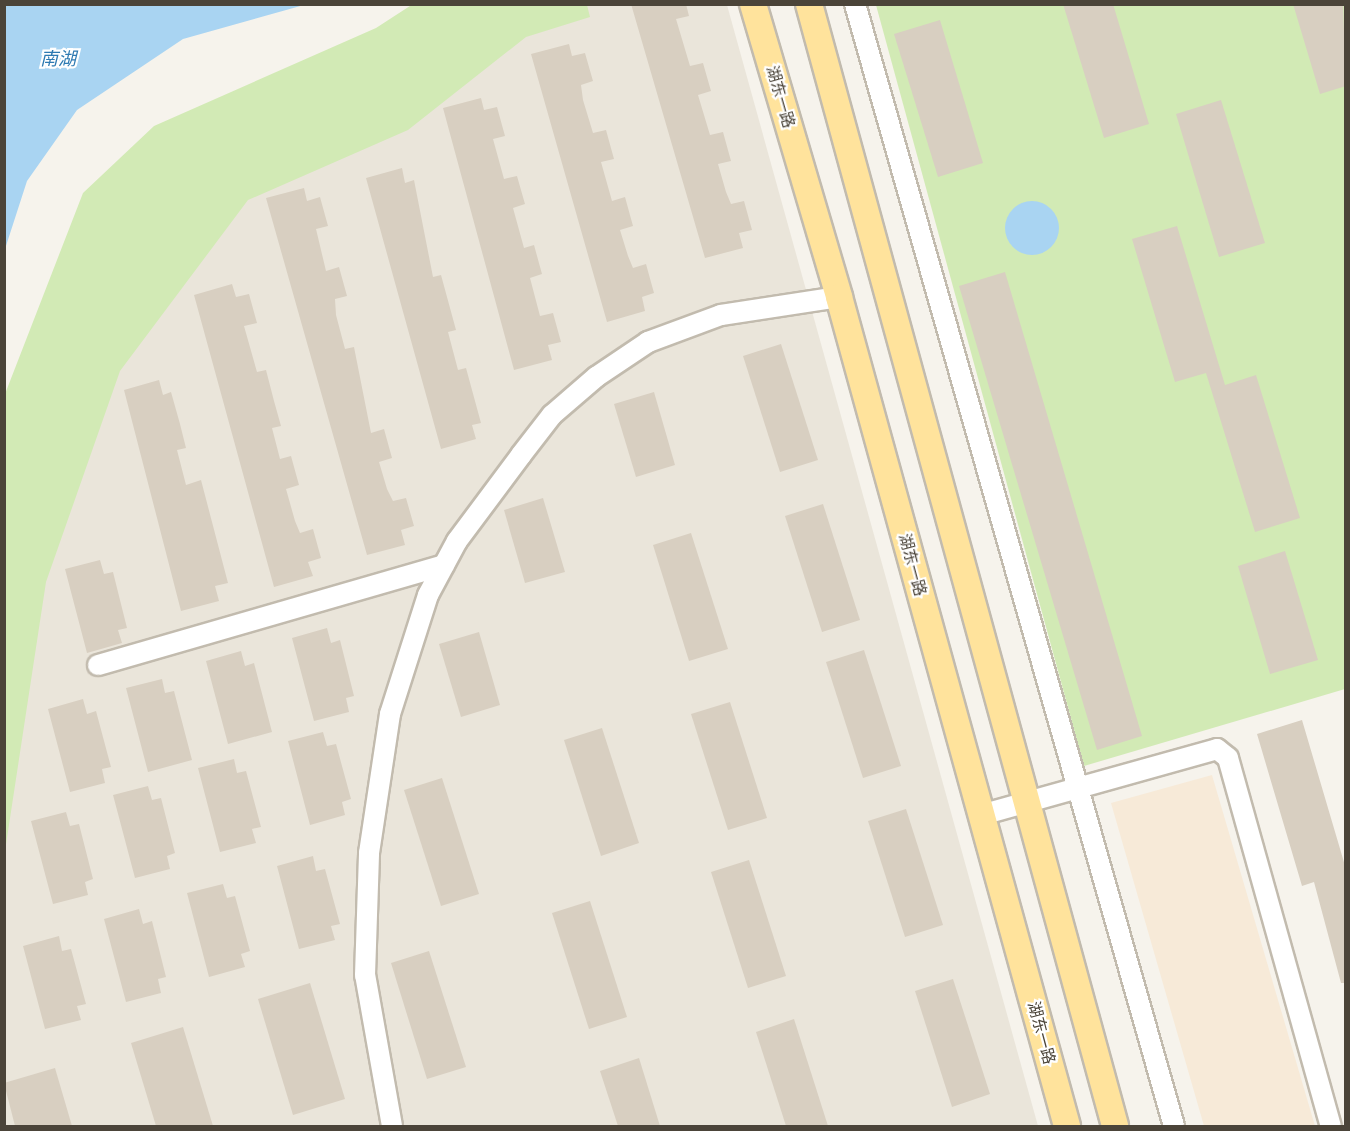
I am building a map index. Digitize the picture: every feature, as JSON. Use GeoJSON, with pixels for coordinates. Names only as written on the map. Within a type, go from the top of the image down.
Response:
{"type":"FeatureCollection","features":[{"type":"Feature","properties":{"kind":"main road","name":"湖东一路"},"geometry":{"type":"LineString","coordinates":[[753,4],[839,297],[1067,1126]]}},
{"type":"Feature","properties":{"kind":"main road"},"geometry":{"type":"LineString","coordinates":[[809,4],[1116,1126]]}},
{"type":"Feature","properties":{"kind":"street"},"geometry":{"type":"LineString","coordinates":[[855,4],[1174,1126]]}},
{"type":"Feature","properties":{"kind":"street"},"geometry":{"type":"LineString","coordinates":[[393,1126],[365,975],[369,853],[390,714],[408,648],[444,565],[552,415],[605,371],[648,342],[721,315],[839,297]]}},
{"type":"Feature","properties":{"kind":"street"},"geometry":{"type":"LineString","coordinates":[[98,665],[444,565]]}},
{"type":"Feature","properties":{"kind":"street"},"geometry":{"type":"LineString","coordinates":[[981,814],[1218,749],[1228,758],[1331,1126]]}},
{"type":"Feature","properties":{"kind":"shaded area"},"geometry":{"type":"Polygon","coordinates":[[[492,5],[727,5],[1038,1126],[5,1126],[5,662],[158,264],[492,5]]]}},
{"type":"Feature","properties":{"kind":"shaded area"},"geometry":{"type":"Polygon","coordinates":[[[1212,775],[1315,1126],[1204,1126],[1111,803],[1212,775]]]}},
{"type":"Feature","properties":{"kind":"green space"},"geometry":{"type":"Polygon","coordinates":[[[413,4],[587,5],[590,17],[526,37],[408,130],[248,200],[120,371],[46,582],[5,851],[5,394],[83,193],[154,126],[376,28],[413,4]]]}},
{"type":"Feature","properties":{"kind":"green space"},"geometry":{"type":"Polygon","coordinates":[[[876,5],[1345,5],[1345,689],[1084,766],[876,5]]]}},
{"type":"Feature","properties":{"kind":"water","name":"南湖"},"geometry":{"type":"Polygon","coordinates":[[[5,4],[304,5],[183,39],[77,110],[27,181],[5,249],[5,4]]]}},
{"type":"Feature","properties":{"kind":"water"},"geometry":{"type":"Polygon","coordinates":[[[1027,201],[1037,201],[1047,205],[1055,213],[1059,228],[1055,243],[1047,251],[1037,255],[1027,255],[1017,251],[1009,243],[1005,233],[1005,223],[1009,213],[1017,205],[1027,201]]]}},
{"type":"Feature","properties":{"kind":"building"},"geometry":{"type":"Polygon","coordinates":[[[631,4],[686,4],[689,16],[676,19],[690,66],[703,63],[711,91],[698,95],[710,135],[723,132],[731,161],[718,164],[726,192],[731,204],[744,201],[752,230],[739,233],[743,248],[705,258],[631,4]]]}},
{"type":"Feature","properties":{"kind":"building"},"geometry":{"type":"Polygon","coordinates":[[[1063,4],[1113,4],[1149,124],[1104,138],[1063,4]]]}},
{"type":"Feature","properties":{"kind":"building"},"geometry":{"type":"Polygon","coordinates":[[[1293,4],[1343,4],[1346,86],[1320,94],[1293,4]]]}},
{"type":"Feature","properties":{"kind":"building"},"geometry":{"type":"Polygon","coordinates":[[[940,20],[983,163],[938,177],[894,34],[940,20]]]}},
{"type":"Feature","properties":{"kind":"building"},"geometry":{"type":"Polygon","coordinates":[[[569,44],[572,56],[585,53],[593,81],[581,85],[583,100],[593,133],[606,130],[614,159],[601,162],[612,201],[625,197],[633,226],[620,230],[628,256],[633,268],[646,264],[654,293],[642,297],[645,311],[607,322],[531,54],[569,44]]]}},
{"type":"Feature","properties":{"kind":"building"},"geometry":{"type":"Polygon","coordinates":[[[481,98],[484,110],[497,107],[505,136],[493,139],[504,179],[517,176],[525,204],[513,208],[524,248],[534,245],[542,274],[530,278],[540,316],[553,313],[561,342],[548,345],[552,360],[514,370],[443,108],[481,98]]]}},
{"type":"Feature","properties":{"kind":"building"},"geometry":{"type":"Polygon","coordinates":[[[1221,100],[1265,243],[1219,257],[1176,114],[1221,100]]]}},
{"type":"Feature","properties":{"kind":"building"},"geometry":{"type":"Polygon","coordinates":[[[402,168],[405,183],[414,180],[433,277],[441,275],[456,330],[448,332],[458,370],[466,368],[481,423],[472,425],[476,439],[441,449],[366,178],[402,168]]]}},
{"type":"Feature","properties":{"kind":"building"},"geometry":{"type":"Polygon","coordinates":[[[304,188],[307,201],[320,197],[328,226],[316,229],[326,271],[339,267],[347,296],[335,299],[336,315],[345,349],[354,347],[371,433],[384,429],[392,458],[379,462],[387,489],[393,501],[406,498],[414,526],[401,530],[405,545],[367,555],[266,198],[304,188]]]}},
{"type":"Feature","properties":{"kind":"building"},"geometry":{"type":"Polygon","coordinates":[[[1177,226],[1225,385],[1256,375],[1300,518],[1255,532],[1206,373],[1175,382],[1132,239],[1177,226]]]}},
{"type":"Feature","properties":{"kind":"building"},"geometry":{"type":"Polygon","coordinates":[[[1005,272],[1142,736],[1097,750],[959,286],[1005,272]]]}},
{"type":"Feature","properties":{"kind":"building"},"geometry":{"type":"Polygon","coordinates":[[[232,284],[236,297],[249,294],[257,323],[244,326],[257,372],[266,370],[281,426],[272,428],[280,459],[291,456],[299,485],[286,489],[295,521],[300,533],[313,529],[321,558],[308,562],[313,576],[274,587],[194,295],[232,284]]]}},
{"type":"Feature","properties":{"kind":"building"},"geometry":{"type":"Polygon","coordinates":[[[781,344],[818,460],[780,472],[743,356],[781,344]]]}},
{"type":"Feature","properties":{"kind":"building"},"geometry":{"type":"Polygon","coordinates":[[[159,380],[163,395],[171,392],[180,424],[186,448],[177,450],[186,485],[201,480],[228,583],[215,586],[219,601],[181,611],[124,390],[159,380]]]}},
{"type":"Feature","properties":{"kind":"building"},"geometry":{"type":"Polygon","coordinates":[[[654,392],[675,465],[636,477],[614,404],[654,392]]]}},
{"type":"Feature","properties":{"kind":"building"},"geometry":{"type":"Polygon","coordinates":[[[543,498],[565,572],[525,583],[504,510],[543,498]]]}},
{"type":"Feature","properties":{"kind":"building"},"geometry":{"type":"Polygon","coordinates":[[[823,504],[860,620],[822,632],[785,516],[823,504]]]}},
{"type":"Feature","properties":{"kind":"building"},"geometry":{"type":"Polygon","coordinates":[[[691,533],[728,649],[689,661],[653,545],[691,533]]]}},
{"type":"Feature","properties":{"kind":"building"},"geometry":{"type":"Polygon","coordinates":[[[1285,551],[1318,660],[1270,674],[1238,566],[1285,551]]]}},
{"type":"Feature","properties":{"kind":"building"},"geometry":{"type":"Polygon","coordinates":[[[100,560],[104,574],[113,572],[127,628],[118,630],[122,643],[87,653],[65,569],[100,560]]]}},
{"type":"Feature","properties":{"kind":"building"},"geometry":{"type":"Polygon","coordinates":[[[327,628],[331,643],[340,640],[354,696],[346,698],[349,712],[314,721],[292,638],[327,628]]]}},
{"type":"Feature","properties":{"kind":"building"},"geometry":{"type":"Polygon","coordinates":[[[479,632],[500,705],[461,717],[439,644],[479,632]]]}},
{"type":"Feature","properties":{"kind":"building"},"geometry":{"type":"Polygon","coordinates":[[[864,650],[901,766],[863,778],[826,662],[864,650]]]}},
{"type":"Feature","properties":{"kind":"building"},"geometry":{"type":"Polygon","coordinates":[[[241,651],[245,666],[254,663],[272,732],[228,744],[206,661],[241,651]]]}},
{"type":"Feature","properties":{"kind":"building"},"geometry":{"type":"Polygon","coordinates":[[[162,679],[165,693],[174,691],[192,760],[148,772],[126,688],[162,679]]]}},
{"type":"Feature","properties":{"kind":"building"},"geometry":{"type":"Polygon","coordinates":[[[83,699],[87,714],[96,711],[111,767],[102,769],[105,783],[70,792],[48,709],[83,699]]]}},
{"type":"Feature","properties":{"kind":"building"},"geometry":{"type":"Polygon","coordinates":[[[730,702],[767,818],[728,830],[691,714],[730,702]]]}},
{"type":"Feature","properties":{"kind":"building"},"geometry":{"type":"Polygon","coordinates":[[[1302,720],[1346,869],[1346,983],[1341,983],[1314,882],[1302,886],[1257,734],[1302,720]]]}},
{"type":"Feature","properties":{"kind":"building"},"geometry":{"type":"Polygon","coordinates":[[[602,728],[639,843],[601,856],[564,740],[602,728]]]}},
{"type":"Feature","properties":{"kind":"building"},"geometry":{"type":"Polygon","coordinates":[[[323,732],[327,746],[336,744],[351,799],[342,802],[345,815],[310,825],[288,741],[323,732]]]}},
{"type":"Feature","properties":{"kind":"building"},"geometry":{"type":"Polygon","coordinates":[[[234,759],[237,773],[246,771],[261,827],[252,829],[256,843],[220,852],[198,768],[234,759]]]}},
{"type":"Feature","properties":{"kind":"building"},"geometry":{"type":"Polygon","coordinates":[[[442,778],[479,894],[441,906],[404,790],[442,778]]]}},
{"type":"Feature","properties":{"kind":"building"},"geometry":{"type":"Polygon","coordinates":[[[148,786],[152,800],[161,798],[175,853],[167,856],[170,869],[135,878],[113,795],[148,786]]]}},
{"type":"Feature","properties":{"kind":"building"},"geometry":{"type":"Polygon","coordinates":[[[906,809],[943,925],[905,937],[868,821],[906,809]]]}},
{"type":"Feature","properties":{"kind":"building"},"geometry":{"type":"Polygon","coordinates":[[[66,812],[70,826],[79,824],[93,879],[85,882],[88,895],[53,904],[31,821],[66,812]]]}},
{"type":"Feature","properties":{"kind":"building"},"geometry":{"type":"Polygon","coordinates":[[[313,856],[316,871],[325,869],[340,924],[331,926],[335,940],[299,949],[277,866],[313,856]]]}},
{"type":"Feature","properties":{"kind":"building"},"geometry":{"type":"Polygon","coordinates":[[[749,860],[786,976],[748,988],[711,872],[749,860]]]}},
{"type":"Feature","properties":{"kind":"building"},"geometry":{"type":"Polygon","coordinates":[[[223,884],[227,898],[235,896],[250,951],[241,954],[245,967],[209,977],[187,893],[223,884]]]}},
{"type":"Feature","properties":{"kind":"building"},"geometry":{"type":"Polygon","coordinates":[[[590,901],[627,1017],[589,1029],[552,913],[590,901]]]}},
{"type":"Feature","properties":{"kind":"building"},"geometry":{"type":"Polygon","coordinates":[[[139,909],[143,924],[152,921],[166,977],[158,979],[161,993],[126,1002],[104,919],[139,909]]]}},
{"type":"Feature","properties":{"kind":"building"},"geometry":{"type":"Polygon","coordinates":[[[59,936],[62,951],[71,949],[86,1004],[77,1006],[81,1020],[45,1029],[23,946],[59,936]]]}},
{"type":"Feature","properties":{"kind":"building"},"geometry":{"type":"Polygon","coordinates":[[[429,951],[466,1067],[427,1079],[391,963],[429,951]]]}},
{"type":"Feature","properties":{"kind":"building"},"geometry":{"type":"Polygon","coordinates":[[[953,979],[990,1094],[952,1107],[915,991],[953,979]]]}},
{"type":"Feature","properties":{"kind":"building"},"geometry":{"type":"Polygon","coordinates":[[[310,983],[345,1099],[293,1115],[258,999],[310,983]]]}},
{"type":"Feature","properties":{"kind":"building"},"geometry":{"type":"Polygon","coordinates":[[[794,1019],[828,1126],[786,1126],[756,1032],[794,1019]]]}},
{"type":"Feature","properties":{"kind":"building"},"geometry":{"type":"Polygon","coordinates":[[[183,1027],[213,1126],[156,1126],[131,1043],[183,1027]]]}},
{"type":"Feature","properties":{"kind":"building"},"geometry":{"type":"Polygon","coordinates":[[[639,1058],[660,1126],[618,1126],[600,1071],[639,1058]]]}},
{"type":"Feature","properties":{"kind":"building"},"geometry":{"type":"Polygon","coordinates":[[[55,1068],[72,1126],[15,1126],[4,1083],[55,1068]]]}}]}
